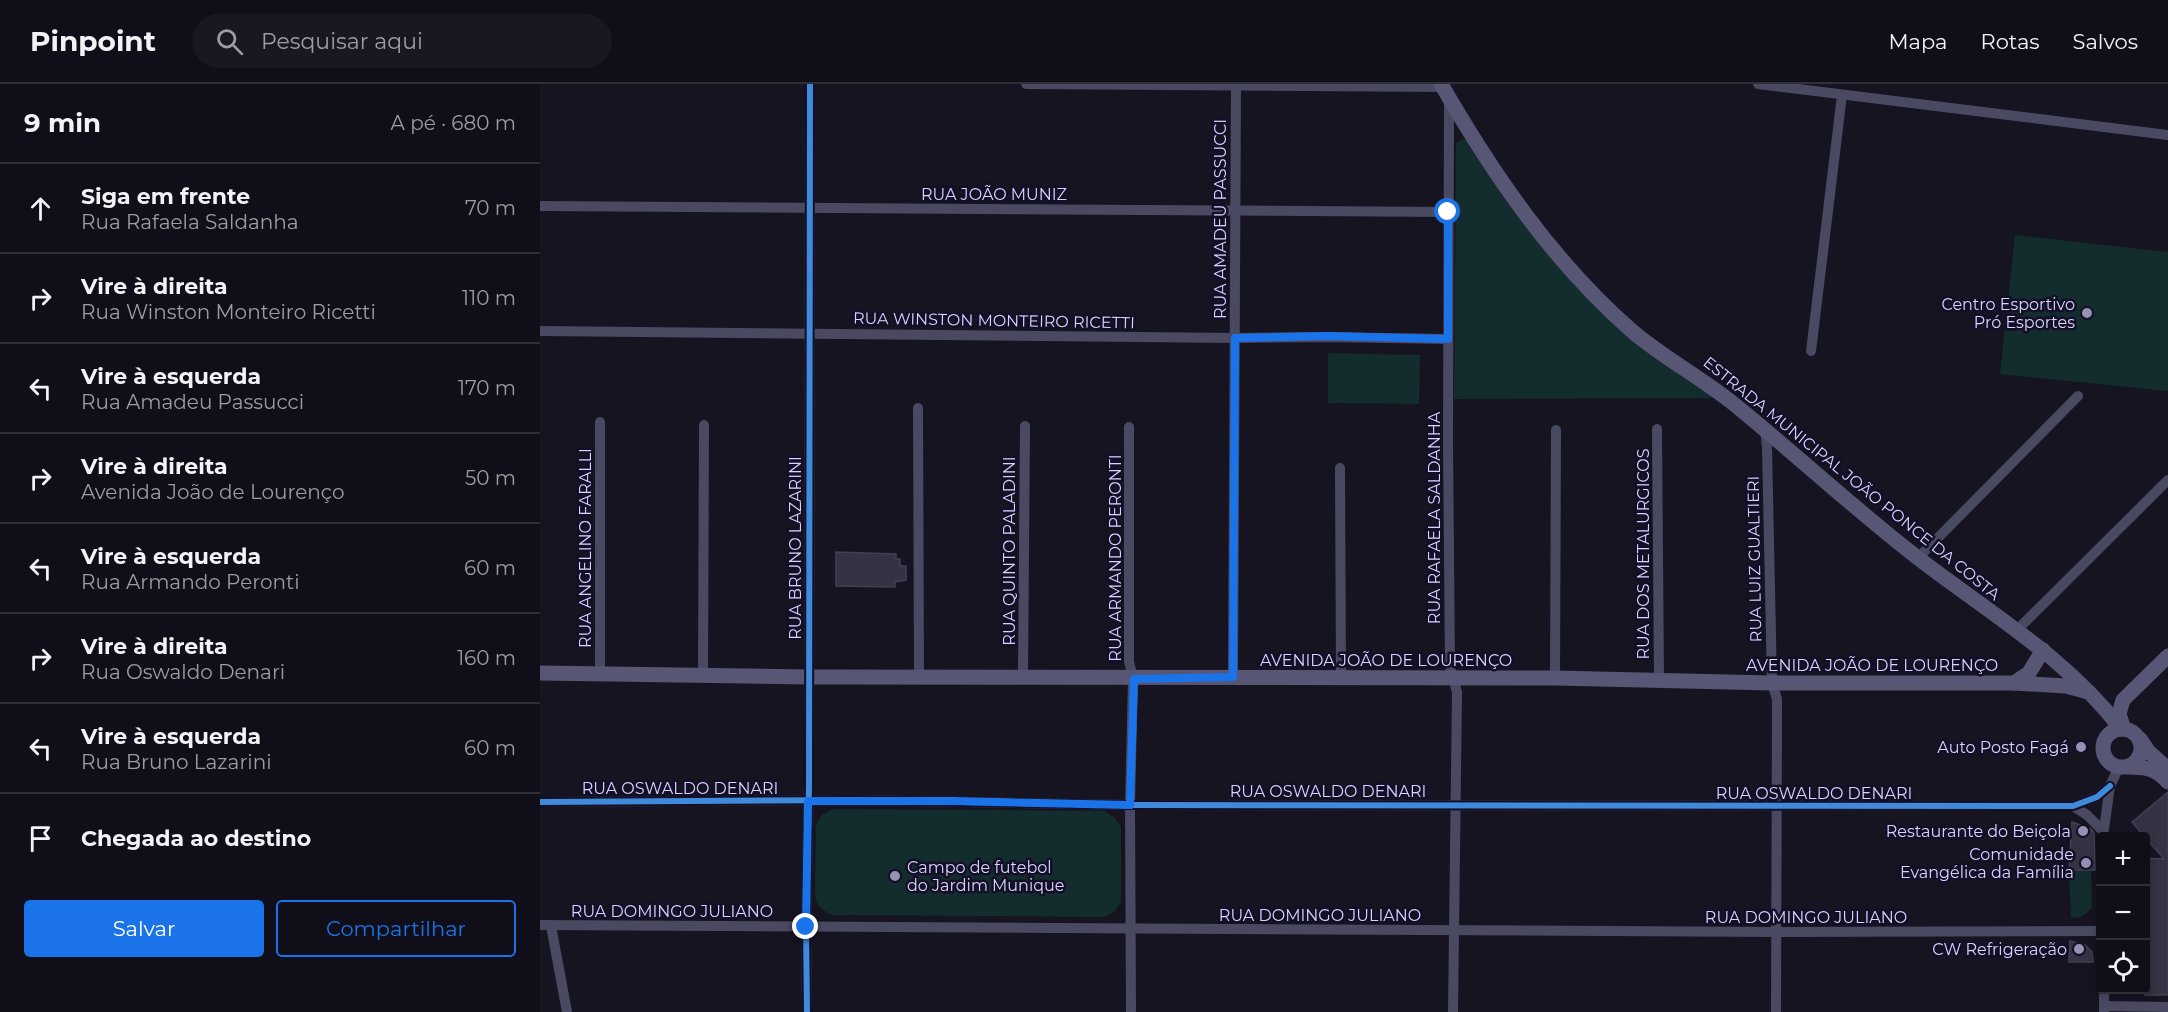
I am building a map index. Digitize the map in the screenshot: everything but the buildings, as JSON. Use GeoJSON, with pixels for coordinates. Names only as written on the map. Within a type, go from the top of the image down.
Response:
{"type":"FeatureCollection","features":[{"type":"Feature","properties":{"kind":"street","name":"RUA BRUNO LAZARINI"},"geometry":{"type":"LineString","coordinates":[[807,1012],[810,84]]}},
{"type":"Feature","properties":{"kind":"street"},"geometry":{"type":"LineString","coordinates":[[1026,84],[1444,89]]}},
{"type":"Feature","properties":{"kind":"street"},"geometry":{"type":"LineString","coordinates":[[1758,84],[2168,135]]}},
{"type":"Feature","properties":{"kind":"street","name":"RUA AMADEU PASSUCCI"},"geometry":{"type":"LineString","coordinates":[[1233,677],[1236,85]]}},
{"type":"Feature","properties":{"kind":"street","name":"RUA RAFAELA SALDANHA"},"geometry":{"type":"LineString","coordinates":[[1444,89],[1448,212],[1450,667],[1457,692],[1454,1012]]}},
{"type":"Feature","properties":{"kind":"street","name":"ESTRADA MUNICIPAL JOÃO PONCE DA COSTA"},"geometry":{"type":"LineString","coordinates":[[1444,89],[1490,164],[1569,269],[1633,332],[1729,400],[1918,558],[2043,650],[2091,695]]}},
{"type":"Feature","properties":{"kind":"street"},"geometry":{"type":"LineString","coordinates":[[1811,351],[1842,95]]}},
{"type":"Feature","properties":{"kind":"street","name":"RUA JOÃO MUNIZ"},"geometry":{"type":"LineString","coordinates":[[540,206],[1448,212]]}},
{"type":"Feature","properties":{"kind":"street","name":"RUA WINSTON MONTEIRO RICETTI"},"geometry":{"type":"LineString","coordinates":[[540,331],[1235,338],[1327,336],[1448,339]]}},
{"type":"Feature","properties":{"kind":"street"},"geometry":{"type":"LineString","coordinates":[[1918,558],[2078,396]]}},
{"type":"Feature","properties":{"kind":"street"},"geometry":{"type":"LineString","coordinates":[[918,408],[919,677]]}},
{"type":"Feature","properties":{"kind":"street","name":"RUA ANGELINO FARALLI"},"geometry":{"type":"LineString","coordinates":[[600,422],[600,673]]}},
{"type":"Feature","properties":{"kind":"street"},"geometry":{"type":"LineString","coordinates":[[704,425],[704,676]]}},
{"type":"Feature","properties":{"kind":"street","name":"RUA QUINTO PALADINI"},"geometry":{"type":"LineString","coordinates":[[1023,677],[1025,426]]}},
{"type":"Feature","properties":{"kind":"street","name":"RUA ARMANDO PERONTI"},"geometry":{"type":"LineString","coordinates":[[1129,427],[1129,662],[1134,679],[1130,805],[1131,1012]]}},
{"type":"Feature","properties":{"kind":"street","name":"RUA DOS METALURGICOS"},"geometry":{"type":"LineString","coordinates":[[1657,429],[1659,679]]}},
{"type":"Feature","properties":{"kind":"street","name":"RUA LUIZ GUALTIERI"},"geometry":{"type":"LineString","coordinates":[[1765,429],[1772,683],[1777,699],[1776,1012]]}},
{"type":"Feature","properties":{"kind":"street"},"geometry":{"type":"LineString","coordinates":[[1555,678],[1556,430]]}},
{"type":"Feature","properties":{"kind":"street"},"geometry":{"type":"LineString","coordinates":[[1340,468],[1341,678]]}},
{"type":"Feature","properties":{"kind":"street"},"geometry":{"type":"LineString","coordinates":[[2016,631],[2168,480]]}},
{"type":"Feature","properties":{"kind":"street"},"geometry":{"type":"LineString","coordinates":[[2014,683],[2029,673],[2043,650]]}},
{"type":"Feature","properties":{"kind":"street"},"geometry":{"type":"LineString","coordinates":[[2122,729],[2119,714],[2123,700],[2168,656]]}},
{"type":"Feature","properties":{"kind":"street","name":"AVENIDA JOÃO DE LOURENÇO"},"geometry":{"type":"LineString","coordinates":[[540,673],[808,677],[1555,678],[1772,683],[2014,683],[2066,686],[2091,695]]}},
{"type":"Feature","properties":{"kind":"street"},"geometry":{"type":"LineString","coordinates":[[2091,695],[2122,729]]}},
{"type":"Feature","properties":{"kind":"street"},"geometry":{"type":"LineString","coordinates":[[2091,695],[2105,732],[2104,757],[2115,767],[2150,768],[2168,782]]}},
{"type":"Feature","properties":{"kind":"street"},"geometry":{"type":"LineString","coordinates":[[2103,742],[2111,732],[2122,729],[2130,731],[2168,769]]}},
{"type":"Feature","properties":{"kind":"street"},"geometry":{"type":"LineString","coordinates":[[2103,832],[2110,786],[2123,767],[2135,763],[2139,757],[2140,739]]}},
{"type":"Feature","properties":{"kind":"street","name":"RUA OSWALDO DENARI"},"geometry":{"type":"LineString","coordinates":[[540,802],[942,801],[1130,805],[2073,807],[2097,797],[2110,786]]}},
{"type":"Feature","properties":{"kind":"street"},"geometry":{"type":"LineString","coordinates":[[2073,807],[2087,815],[2101,832]]}},
{"type":"Feature","properties":{"kind":"street"},"geometry":{"type":"LineString","coordinates":[[544,927],[567,1012]]}},
{"type":"Feature","properties":{"kind":"street","name":"RUA DOMINGO JULIANO"},"geometry":{"type":"LineString","coordinates":[[544,927],[1777,932],[2096,931]]}},
{"type":"Feature","properties":{"kind":"street"},"geometry":{"type":"LineString","coordinates":[[2104,1009],[2168,1007]]}},
{"type":"Feature","properties":{"kind":"green space"},"geometry":{"type":"Polygon","coordinates":[[[1464,139],[1468,141],[1563,269],[1723,398],[1454,399],[1456,143],[1464,139]]]}},
{"type":"Feature","properties":{"kind":"green space","name":"Centro Esportivo Pró Esportes"},"geometry":{"type":"Polygon","coordinates":[[[2015,235],[2168,252],[2168,391],[2000,374],[2015,235]]]}},
{"type":"Feature","properties":{"kind":"green space"},"geometry":{"type":"Polygon","coordinates":[[[1328,353],[1420,355],[1419,404],[1328,403],[1328,353]]]}},
{"type":"Feature","properties":{"kind":"green space"},"geometry":{"type":"Polygon","coordinates":[[[832,809],[1105,811],[1115,818],[1121,827],[1121,902],[1114,912],[1105,917],[832,915],[819,906],[815,891],[816,825],[822,815],[832,809]]]}},
{"type":"Feature","properties":{"kind":"green space"},"geometry":{"type":"Polygon","coordinates":[[[2069,870],[2091,870],[2092,907],[2085,914],[2071,918],[2069,870]]]}},
{"type":"Feature","properties":{"kind":"cycle path"},"geometry":{"type":"LineString","coordinates":[[807,1012],[810,84]]}},
{"type":"Feature","properties":{"kind":"cycle path"},"geometry":{"type":"LineString","coordinates":[[540,802],[856,800],[1130,805],[2073,806],[2097,797],[2110,786]]}},
{"type":"Feature","properties":{"kind":"place","name":"Centro Esportivo Pró Esportes"},"geometry":{"type":"Point","coordinates":[2087,313]}},
{"type":"Feature","properties":{"kind":"place","name":"Auto Posto Fagá"},"geometry":{"type":"Point","coordinates":[2081,747]}},
{"type":"Feature","properties":{"kind":"place","name":"Restaurante do Beiçola"},"geometry":{"type":"Point","coordinates":[2083,831]}},
{"type":"Feature","properties":{"kind":"place","name":"Comunidade Evangélica da Família"},"geometry":{"type":"Point","coordinates":[2086,863]}},
{"type":"Feature","properties":{"kind":"place","name":"Campo de futebol do Jardim Munique"},"geometry":{"type":"Point","coordinates":[895,876]}},
{"type":"Feature","properties":{"kind":"place","name":"CW Refrigeração"},"geometry":{"type":"Point","coordinates":[2079,949]}},
{"type":"Feature","properties":{"kind":"route"},"geometry":{"type":"LineString","coordinates":[[806,927],[808,801],[953,801],[1130,805],[1134,679],[1233,677],[1235,338],[1327,336],[1448,339],[1448,212]]}}]}
